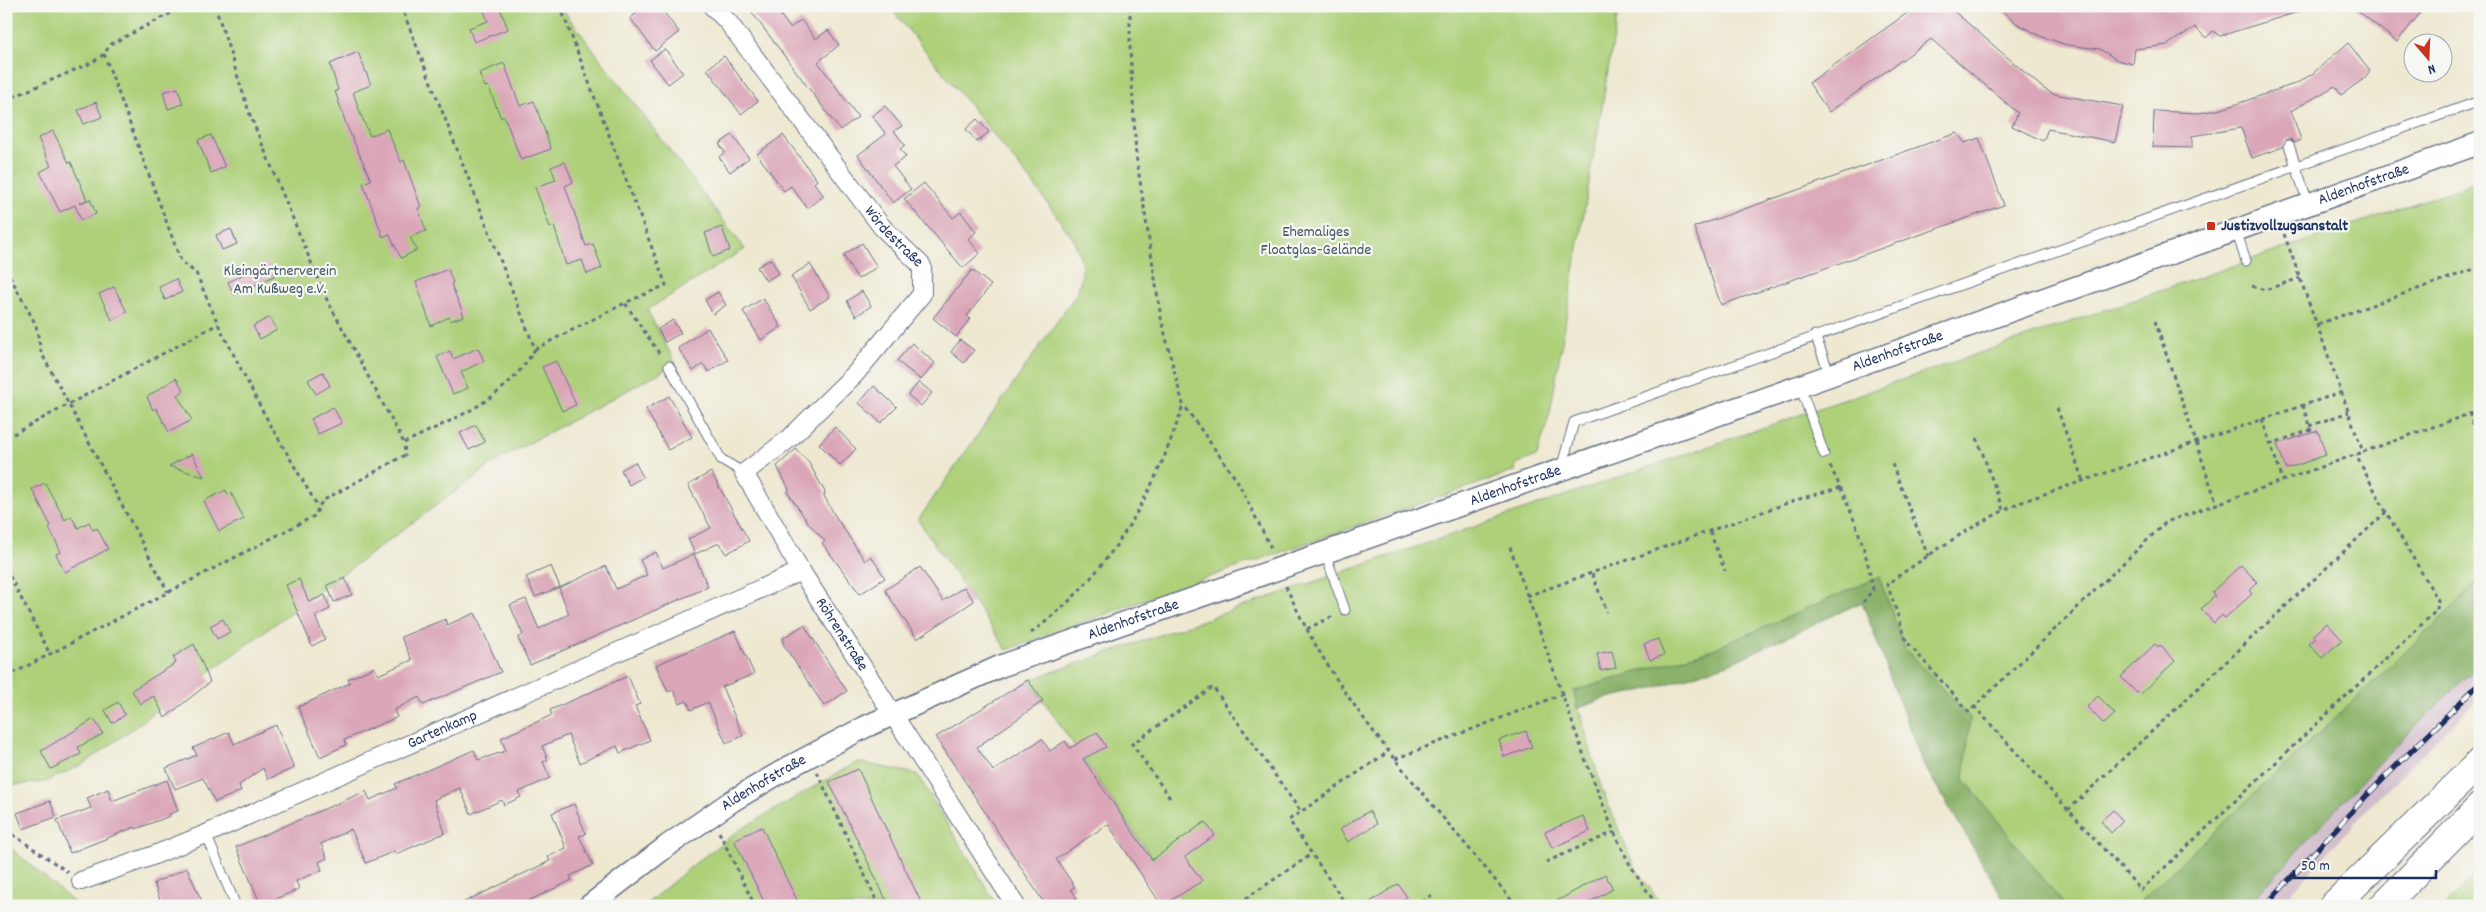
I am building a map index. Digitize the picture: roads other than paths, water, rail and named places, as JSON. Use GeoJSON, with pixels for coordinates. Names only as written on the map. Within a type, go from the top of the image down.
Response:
{"type":"FeatureCollection","features":[{"type":"Feature","properties":{"kind":"highway"},"geometry":{"type":"LineString","coordinates":[[2333,906],[2480,762]]}},
{"type":"Feature","properties":{"kind":"highway"},"geometry":{"type":"LineString","coordinates":[[2382,906],[2480,807]]}},
{"type":"Feature","properties":{"kind":"street","name":"Wördestraße"},"geometry":{"type":"LineString","coordinates":[[712,6],[728,22],[882,227],[922,266],[922,294],[855,374],[790,438],[744,473]]}},
{"type":"Feature","properties":{"kind":"street","name":"Aldenhofstraße"},"geometry":{"type":"LineString","coordinates":[[589,906],[667,846],[711,816],[810,756],[892,714],[1001,666],[1800,386],[2480,143]]}},
{"type":"Feature","properties":{"kind":"street","name":"Röhrenstraße"},"geometry":{"type":"LineString","coordinates":[[744,473],[801,571],[1012,905]]}},
{"type":"Feature","properties":{"kind":"street","name":"Gartenkamp"},"geometry":{"type":"LineString","coordinates":[[81,881],[152,856],[206,834],[801,571]]}},
{"type":"Feature","properties":{"kind":"lane"},"geometry":{"type":"LineString","coordinates":[[1561,469],[1574,422],[1815,335],[2480,101]]}},
{"type":"Feature","properties":{"kind":"lane"},"geometry":{"type":"LineString","coordinates":[[2289,145],[2308,204]]}},
{"type":"Feature","properties":{"kind":"lane"},"geometry":{"type":"LineString","coordinates":[[2236,230],[2246,261]]}},
{"type":"Feature","properties":{"kind":"lane"},"geometry":{"type":"LineString","coordinates":[[1815,335],[1830,375]]}},
{"type":"Feature","properties":{"kind":"lane","name":"Röhrenstraße"},"geometry":{"type":"LineString","coordinates":[[669,366],[721,459],[744,473]]}},
{"type":"Feature","properties":{"kind":"lane"},"geometry":{"type":"LineString","coordinates":[[1800,386],[1824,454]]}},
{"type":"Feature","properties":{"kind":"lane"},"geometry":{"type":"LineString","coordinates":[[1324,552],[1345,610]]}},
{"type":"Feature","properties":{"kind":"lane"},"geometry":{"type":"LineString","coordinates":[[206,834],[236,906]]}},
{"type":"Feature","properties":{"kind":"railway"},"geometry":{"type":"LineString","coordinates":[[2265,906],[2366,796],[2480,683]]}},
{"type":"Feature","properties":{"kind":"place","name":"Justizvollzugsanstalt"},"geometry":{"type":"Point","coordinates":[2211,226]}},
{"type":"Feature","properties":{"kind":"park label","name":"Ehemaliges Floatglas-Gelände"},"geometry":{"type":"Point","coordinates":[1316,241]}},
{"type":"Feature","properties":{"kind":"park label","name":"Kleingärtnerverein Am Kußweg e.V."},"geometry":{"type":"Point","coordinates":[280,280]}}]}
